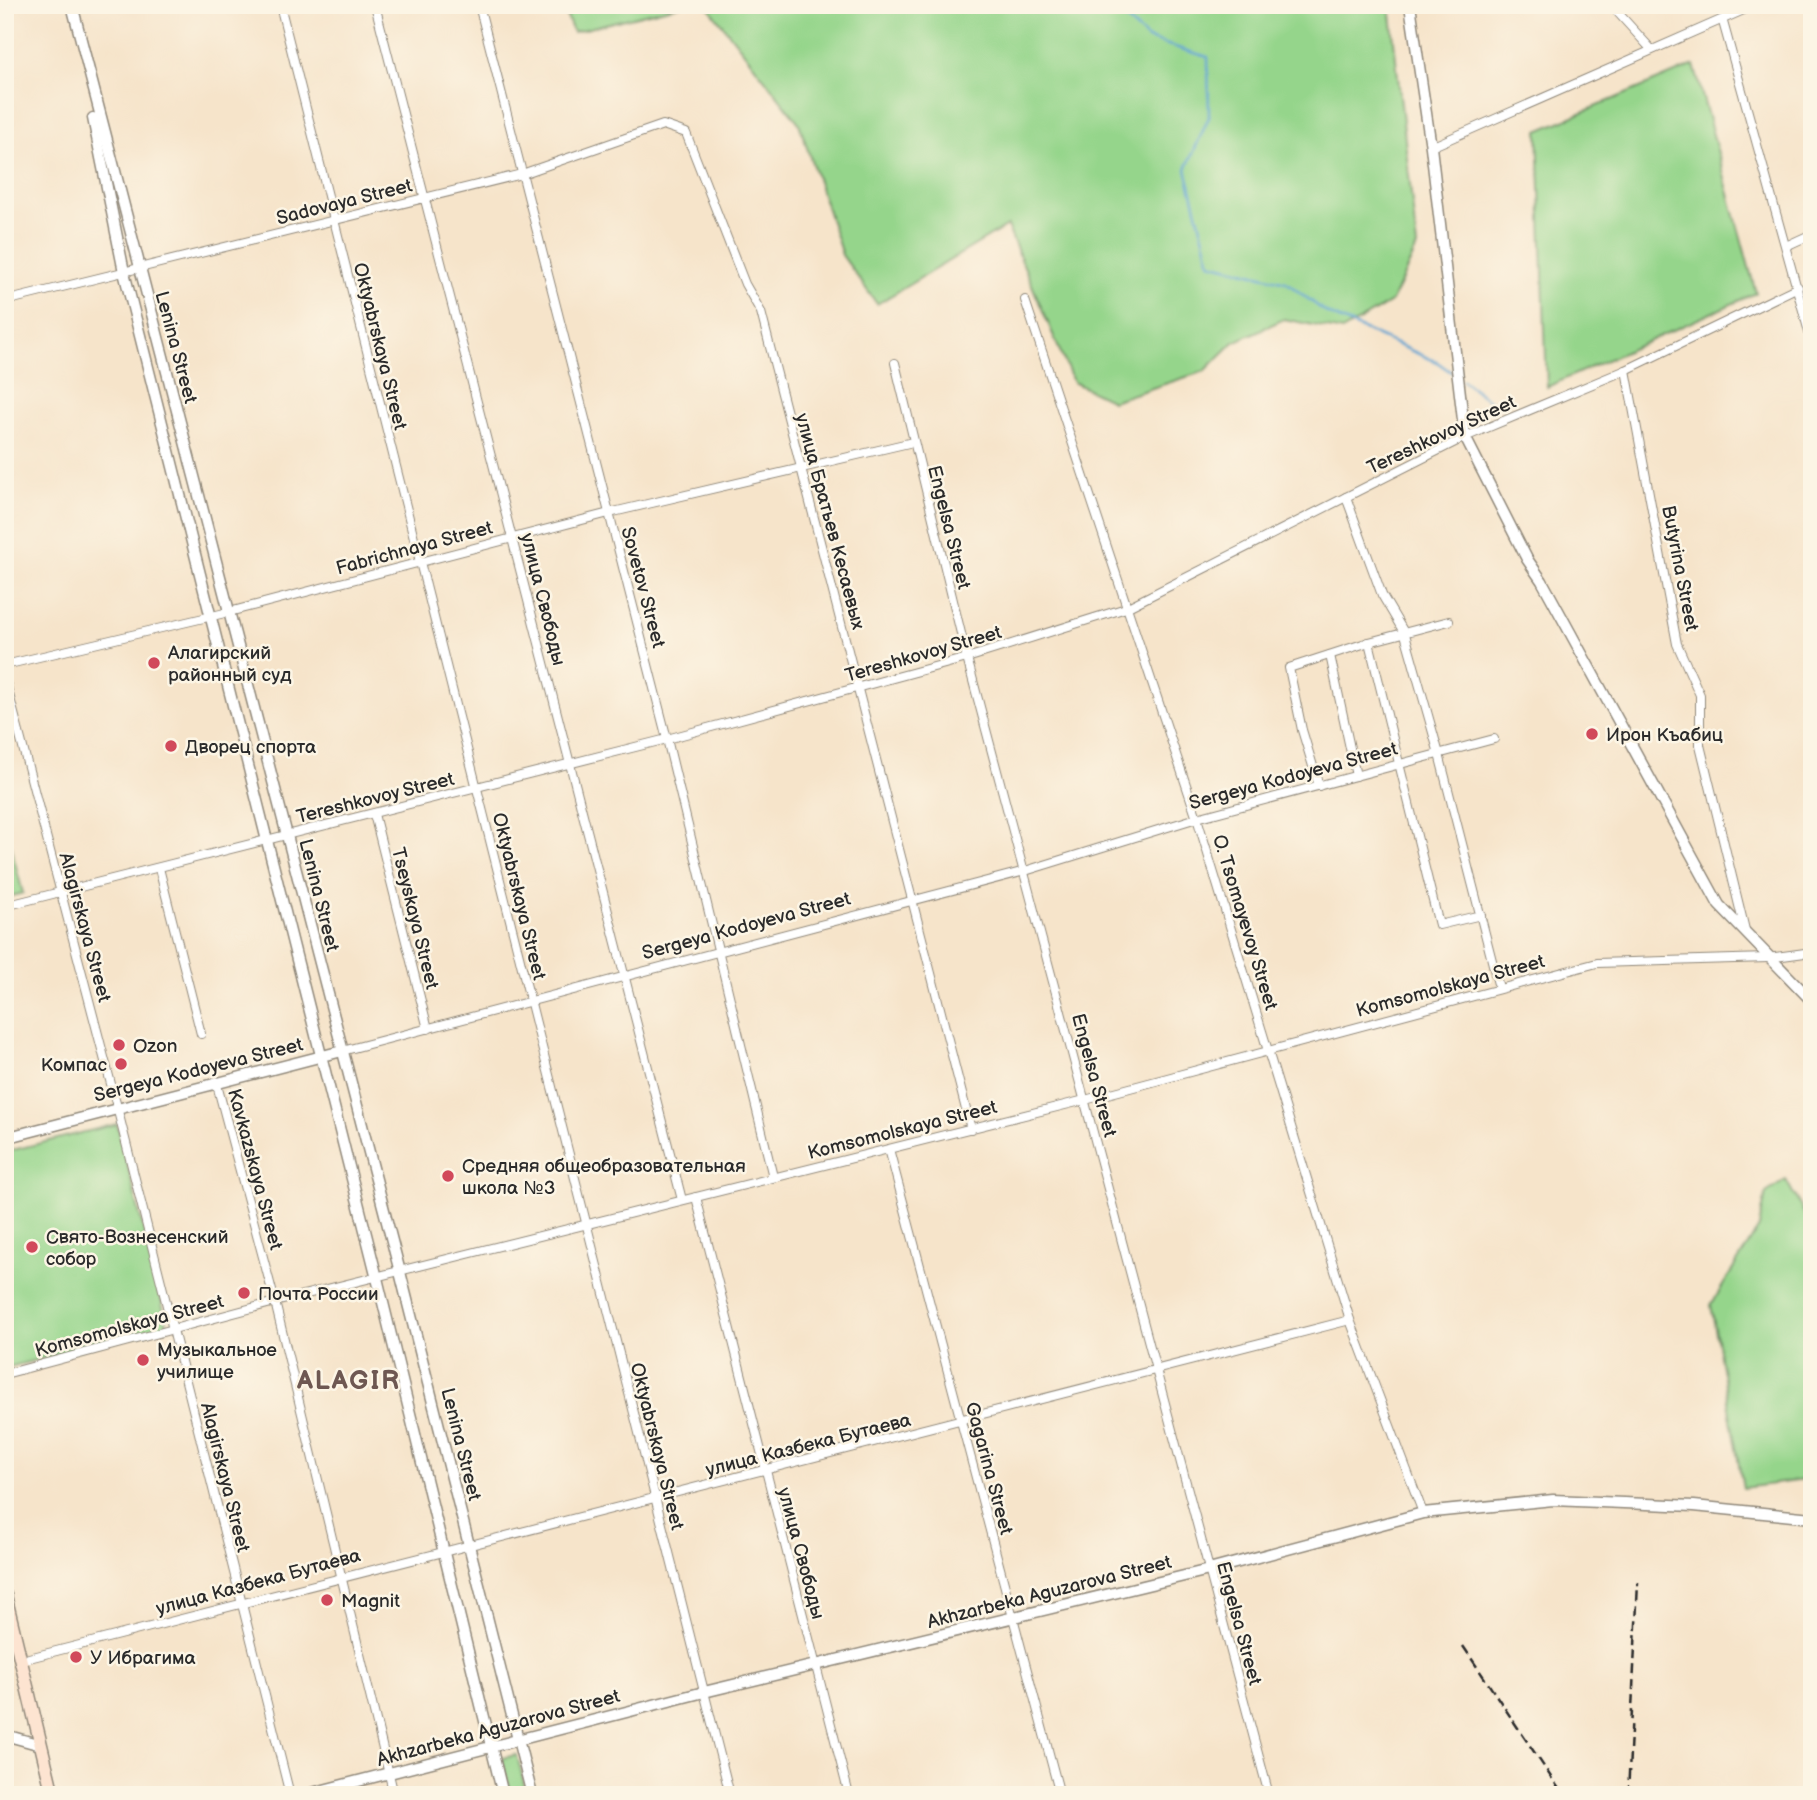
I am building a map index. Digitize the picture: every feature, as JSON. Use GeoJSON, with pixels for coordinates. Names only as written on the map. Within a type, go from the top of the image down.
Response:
{"type":"FeatureCollection","features":[{"type":"Feature","properties":{"kind":"main road"},"geometry":{"type":"LineString","coordinates":[[5,1595],[53,1795]]}},
{"type":"Feature","properties":{"kind":"street"},"geometry":{"type":"LineString","coordinates":[[5,7],[12,5]]}},
{"type":"Feature","properties":{"kind":"street","name":"Lenina Street"},"geometry":{"type":"LineString","coordinates":[[71,5],[400,1272],[532,1795]]}},
{"type":"Feature","properties":{"kind":"street","name":"Lenina Street"},"geometry":{"type":"LineString","coordinates":[[71,5],[124,272],[377,1278],[441,1551],[503,1795]]}},
{"type":"Feature","properties":{"kind":"street","name":"Oktyabrskaya Street"},"geometry":{"type":"LineString","coordinates":[[280,5],[730,1795]]}},
{"type":"Feature","properties":{"kind":"street","name":"улица Свободы"},"geometry":{"type":"LineString","coordinates":[[375,5],[682,1200]]}},
{"type":"Feature","properties":{"kind":"street","name":"Sovetov Street"},"geometry":{"type":"LineString","coordinates":[[479,5],[667,739],[774,1177]]}},
{"type":"Feature","properties":{"kind":"street"},"geometry":{"type":"LineString","coordinates":[[1410,5],[1431,147],[1465,437],[1527,559],[1719,905],[1812,1001]]}},
{"type":"Feature","properties":{"kind":"street"},"geometry":{"type":"LineString","coordinates":[[1611,5],[1651,49]]}},
{"type":"Feature","properties":{"kind":"street"},"geometry":{"type":"LineString","coordinates":[[1431,147],[1651,49],[1723,22],[1755,5]]}},
{"type":"Feature","properties":{"kind":"street"},"geometry":{"type":"LineString","coordinates":[[1723,22],[1812,343]]}},
{"type":"Feature","properties":{"kind":"street","name":"Sadovaya Street"},"geometry":{"type":"LineString","coordinates":[[5,301],[522,174],[663,125],[686,133]]}},
{"type":"Feature","properties":{"kind":"street","name":"улица Братьев Кесаевых"},"geometry":{"type":"LineString","coordinates":[[686,133],[745,284],[761,312],[858,688],[909,899],[971,1129]]}},
{"type":"Feature","properties":{"kind":"street"},"geometry":{"type":"LineString","coordinates":[[1786,246],[1812,234]]}},
{"type":"Feature","properties":{"kind":"street","name":"Tereshkovoy Street"},"geometry":{"type":"LineString","coordinates":[[5,906],[570,765],[967,658],[1126,608],[1465,437],[1626,370],[1798,287]]}},
{"type":"Feature","properties":{"kind":"street","name":"O. Tsomayevoy Street"},"geometry":{"type":"LineString","coordinates":[[1025,300],[1197,818],[1350,1320],[1423,1513]]}},
{"type":"Feature","properties":{"kind":"street","name":"Engelsa Street"},"geometry":{"type":"LineString","coordinates":[[895,363],[967,658],[1269,1795]]}},
{"type":"Feature","properties":{"kind":"street","name":"Butyrina Street"},"geometry":{"type":"LineString","coordinates":[[1626,370],[1677,644],[1700,695],[1700,745],[1746,933]]}},
{"type":"Feature","properties":{"kind":"street","name":"Fabrichnaya Street"},"geometry":{"type":"LineString","coordinates":[[5,665],[210,617],[609,513],[913,442]]}},
{"type":"Feature","properties":{"kind":"street"},"geometry":{"type":"LineString","coordinates":[[1346,497],[1382,595],[1405,634],[1499,988]]}},
{"type":"Feature","properties":{"kind":"street"},"geometry":{"type":"LineString","coordinates":[[1319,786],[1302,730],[1289,668],[1369,642],[1449,621]]}},
{"type":"Feature","properties":{"kind":"street"},"geometry":{"type":"LineString","coordinates":[[1369,642],[1440,925],[1481,915]]}},
{"type":"Feature","properties":{"kind":"street"},"geometry":{"type":"LineString","coordinates":[[1330,655],[1356,776]]}},
{"type":"Feature","properties":{"kind":"street","name":"Alagirskaya Street"},"geometry":{"type":"LineString","coordinates":[[5,679],[174,1329],[290,1795]]}},
{"type":"Feature","properties":{"kind":"street","name":"Sergeya Kodoyeva Street"},"geometry":{"type":"LineString","coordinates":[[8,1137],[719,952],[1025,870],[1197,818],[1494,739]]}},
{"type":"Feature","properties":{"kind":"street","name":"Tseyskaya Street"},"geometry":{"type":"LineString","coordinates":[[374,814],[428,1029]]}},
{"type":"Feature","properties":{"kind":"street"},"geometry":{"type":"LineString","coordinates":[[159,869],[201,1034]]}},
{"type":"Feature","properties":{"kind":"street","name":"Komsomolskaya Street"},"geometry":{"type":"LineString","coordinates":[[5,1374],[275,1302],[1085,1100],[1597,963],[1768,958],[1812,952]]}},
{"type":"Feature","properties":{"kind":"street","name":"Kavkazskaya Street"},"geometry":{"type":"LineString","coordinates":[[216,1082],[275,1302],[394,1795]]}},
{"type":"Feature","properties":{"kind":"street"},"geometry":{"type":"LineString","coordinates":[[5,1114],[8,1137]]}},
{"type":"Feature","properties":{"kind":"street","name":"Gagarina Street"},"geometry":{"type":"LineString","coordinates":[[889,1149],[1060,1795]]}},
{"type":"Feature","properties":{"kind":"street","name":"улица Свободы"},"geometry":{"type":"LineString","coordinates":[[696,1197],[849,1795]]}},
{"type":"Feature","properties":{"kind":"street","name":"улица Казбека Бутаева"},"geometry":{"type":"LineString","coordinates":[[29,1658],[343,1575],[765,1472],[1350,1320]]}},
{"type":"Feature","properties":{"kind":"street","name":"Akhzarbeka Aguzarova Street"},"geometry":{"type":"LineString","coordinates":[[304,1795],[704,1692],[1209,1570],[1423,1513],[1553,1500],[1694,1506],[1812,1518]]}},
{"type":"Feature","properties":{"kind":"street"},"geometry":{"type":"LineString","coordinates":[[5,1735],[41,1745]]}},
{"type":"Feature","properties":{"kind":"green space"},"geometry":{"type":"Polygon","coordinates":[[[562,5],[681,5],[573,32],[562,5]]]}},
{"type":"Feature","properties":{"kind":"green space"},"geometry":{"type":"Polygon","coordinates":[[[707,5],[1390,5],[1417,247],[1392,301],[1342,331],[1284,319],[1234,342],[1205,371],[1112,401],[1073,382],[1007,226],[877,304],[842,255],[799,123],[707,5]]]}},
{"type":"Feature","properties":{"kind":"green space"},"geometry":{"type":"Polygon","coordinates":[[[1694,65],[1756,293],[1547,387],[1538,131],[1694,65]]]}},
{"type":"Feature","properties":{"kind":"green space"},"geometry":{"type":"Polygon","coordinates":[[[5,825],[23,893],[5,898],[5,825]]]}},
{"type":"Feature","properties":{"kind":"green space"},"geometry":{"type":"Polygon","coordinates":[[[117,1124],[168,1327],[5,1368],[5,1152],[117,1124]]]}},
{"type":"Feature","properties":{"kind":"green space"},"geometry":{"type":"Polygon","coordinates":[[[1786,1180],[1812,1228],[1812,1479],[1743,1488],[1711,1305],[1759,1227],[1766,1193],[1786,1180]]]}},
{"type":"Feature","properties":{"kind":"green space"},"geometry":{"type":"Polygon","coordinates":[[[517,1755],[527,1795],[511,1795],[502,1758],[517,1755]]]}},
{"type":"Feature","properties":{"kind":"waterway"},"geometry":{"type":"LineString","coordinates":[[1110,5],[1148,39],[1208,57],[1209,117],[1186,169],[1210,263],[1286,282],[1328,314],[1437,362],[1454,374]]}},
{"type":"Feature","properties":{"kind":"waterway"},"geometry":{"type":"LineString","coordinates":[[1462,380],[1491,402]]}},
{"type":"Feature","properties":{"kind":"railway"},"geometry":{"type":"LineString","coordinates":[[1628,1795],[1638,1582]]}},
{"type":"Feature","properties":{"kind":"railway"},"geometry":{"type":"LineString","coordinates":[[1463,1646],[1563,1795]]}},
{"type":"Feature","properties":{"kind":"place","name":"Алагирский районный суд"},"geometry":{"type":"Point","coordinates":[154,663]}},
{"type":"Feature","properties":{"kind":"place","name":"Ирон Къабиц"},"geometry":{"type":"Point","coordinates":[1592,734]}},
{"type":"Feature","properties":{"kind":"place","name":"Дворец спорта"},"geometry":{"type":"Point","coordinates":[171,746]}},
{"type":"Feature","properties":{"kind":"place","name":"Ozon"},"geometry":{"type":"Point","coordinates":[119,1045]}},
{"type":"Feature","properties":{"kind":"place","name":"Компас"},"geometry":{"type":"Point","coordinates":[121,1064]}},
{"type":"Feature","properties":{"kind":"place","name":"Средняя общеобразовательная школа №3"},"geometry":{"type":"Point","coordinates":[448,1176]}},
{"type":"Feature","properties":{"kind":"place","name":"Свято-Вознесенский собор"},"geometry":{"type":"Point","coordinates":[32,1247]}},
{"type":"Feature","properties":{"kind":"place","name":"Почта России"},"geometry":{"type":"Point","coordinates":[244,1293]}},
{"type":"Feature","properties":{"kind":"place","name":"Музыкальное училище"},"geometry":{"type":"Point","coordinates":[143,1360]}},
{"type":"Feature","properties":{"kind":"place","name":"Magnit"},"geometry":{"type":"Point","coordinates":[327,1600]}},
{"type":"Feature","properties":{"kind":"place","name":"У Ибрагима"},"geometry":{"type":"Point","coordinates":[76,1657]}},
{"type":"Feature","properties":{"kind":"district","name":"ALAGIR"},"geometry":{"type":"Point","coordinates":[349,1380]}}]}
